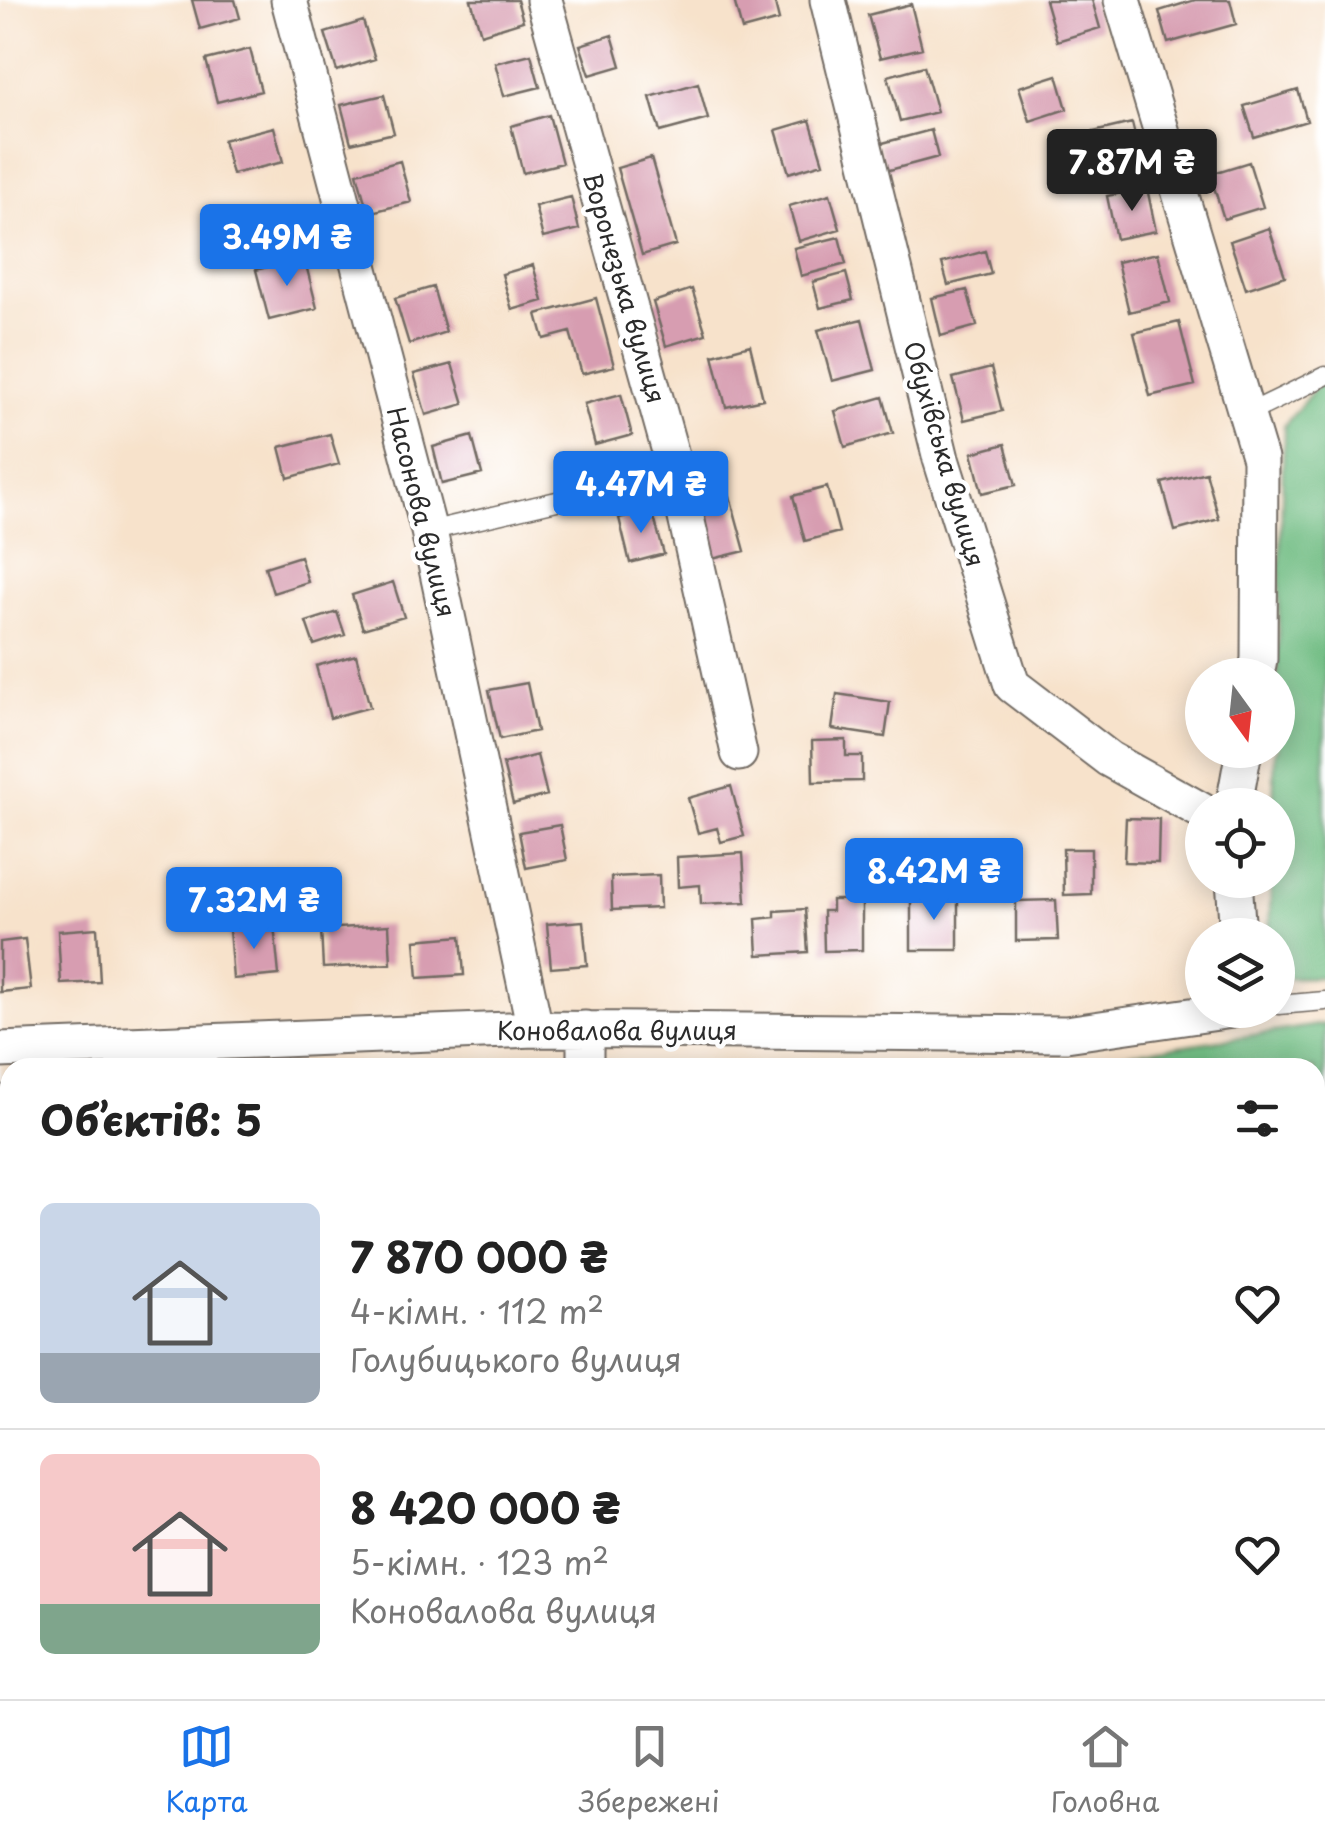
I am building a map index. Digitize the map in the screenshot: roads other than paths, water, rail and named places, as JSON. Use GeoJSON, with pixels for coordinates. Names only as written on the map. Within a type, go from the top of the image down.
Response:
{"type":"FeatureCollection","features":[{"type":"Feature","properties":{"kind":"street","name":"Насонова вулиця"},"geometry":{"type":"LineString","coordinates":[[288,0],[429,531],[535,1028]]}},
{"type":"Feature","properties":{"kind":"street","name":"Воронезька вулиця"},"geometry":{"type":"LineString","coordinates":[[544,0],[676,472],[739,753]]}},
{"type":"Feature","properties":{"kind":"street","name":"Обухівська вулиця"},"geometry":{"type":"LineString","coordinates":[[828,0],[941,459],[1012,685],[1109,759],[1185,801]]}},
{"type":"Feature","properties":{"kind":"street"},"geometry":{"type":"LineString","coordinates":[[1122,0],[1260,459],[1259,658]]}},
{"type":"Feature","properties":{"kind":"street","name":"Коновалова вулиця"},"geometry":{"type":"LineString","coordinates":[[0,1050],[535,1028],[1066,1034],[1185,1017]]}},
{"type":"Feature","properties":{"kind":"street"},"geometry":{"type":"LineString","coordinates":[[585,1058],[586,1029]]}},
{"type":"Feature","properties":{"kind":"lane"},"geometry":{"type":"LineString","coordinates":[[1247,414],[1325,376]]}},
{"type":"Feature","properties":{"kind":"lane"},"geometry":{"type":"LineString","coordinates":[[429,531],[676,472]]}},
{"type":"Feature","properties":{"kind":"lane"},"geometry":{"type":"LineString","coordinates":[[1295,1004],[1325,1001]]}}]}
